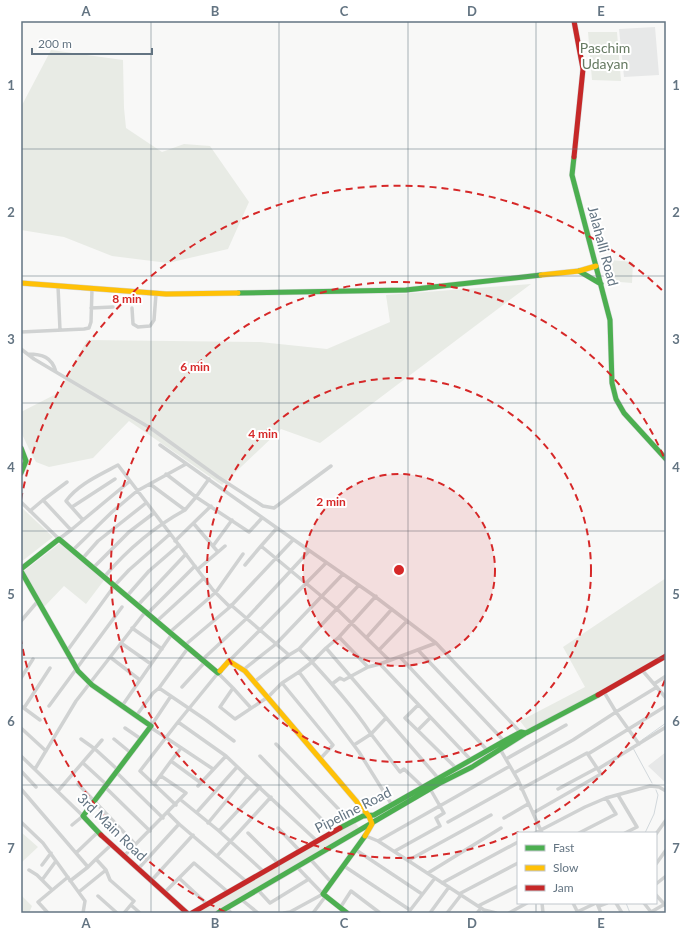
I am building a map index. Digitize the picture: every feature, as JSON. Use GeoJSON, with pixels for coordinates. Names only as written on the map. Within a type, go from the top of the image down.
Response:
{"type":"FeatureCollection","features":[{"type":"Feature","properties":{"kind":"street","name":"Jalahalli Road"},"geometry":{"type":"LineString","coordinates":[[574,21],[583,69],[572,175],[610,320],[612,382],[616,399],[624,414],[666,459]]}},
{"type":"Feature","properties":{"kind":"street"},"geometry":{"type":"LineString","coordinates":[[582,270],[594,257]]}},
{"type":"Feature","properties":{"kind":"street"},"geometry":{"type":"LineString","coordinates":[[21,283],[156,294],[406,290],[582,270],[596,266]]}},
{"type":"Feature","properties":{"kind":"street"},"geometry":{"type":"LineString","coordinates":[[582,270],[601,284]]}},
{"type":"Feature","properties":{"kind":"street"},"geometry":{"type":"LineString","coordinates":[[58,286],[60,330]]}},
{"type":"Feature","properties":{"kind":"street"},"geometry":{"type":"LineString","coordinates":[[21,332],[89,328],[91,322],[92,288]]}},
{"type":"Feature","properties":{"kind":"street"},"geometry":{"type":"LineString","coordinates":[[132,308],[133,324],[138,327],[150,326],[154,320],[156,294]]}},
{"type":"Feature","properties":{"kind":"street"},"geometry":{"type":"LineString","coordinates":[[91,308],[113,307]]}},
{"type":"Feature","properties":{"kind":"street"},"geometry":{"type":"LineString","coordinates":[[21,349],[56,372],[152,429],[218,477],[263,506],[274,508],[331,466]]}},
{"type":"Feature","properties":{"kind":"street"},"geometry":{"type":"LineString","coordinates":[[27,354],[40,354],[48,358],[56,372]]}},
{"type":"Feature","properties":{"kind":"street"},"geometry":{"type":"LineString","coordinates":[[160,445],[293,540],[376,596],[436,643],[523,734]]}},
{"type":"Feature","properties":{"kind":"street"},"geometry":{"type":"LineString","coordinates":[[21,448],[26,461],[21,473]]}},
{"type":"Feature","properties":{"kind":"street"},"geometry":{"type":"LineString","coordinates":[[73,550],[107,517],[137,491],[186,464]]}},
{"type":"Feature","properties":{"kind":"street"},"geometry":{"type":"LineString","coordinates":[[83,520],[66,501],[71,494],[118,465],[175,541],[216,592],[290,655]]}},
{"type":"Feature","properties":{"kind":"street"},"geometry":{"type":"LineString","coordinates":[[166,474],[249,532],[262,518]]}},
{"type":"Feature","properties":{"kind":"street"},"geometry":{"type":"LineString","coordinates":[[72,507],[115,479]]}},
{"type":"Feature","properties":{"kind":"street"},"geometry":{"type":"LineString","coordinates":[[105,576],[124,556],[162,523],[185,510],[209,479]]}},
{"type":"Feature","properties":{"kind":"street"},"geometry":{"type":"LineString","coordinates":[[130,481],[21,570],[77,669],[90,682],[122,706],[213,769]]}},
{"type":"Feature","properties":{"kind":"street"},"geometry":{"type":"LineString","coordinates":[[30,511],[67,482]]}},
{"type":"Feature","properties":{"kind":"street"},"geometry":{"type":"LineString","coordinates":[[150,484],[185,510]]}},
{"type":"Feature","properties":{"kind":"street"},"geometry":{"type":"LineString","coordinates":[[43,500],[71,530]]}},
{"type":"Feature","properties":{"kind":"street"},"geometry":{"type":"LineString","coordinates":[[21,502],[59,539],[105,576],[218,673],[251,708]]}},
{"type":"Feature","properties":{"kind":"street"},"geometry":{"type":"LineString","coordinates":[[83,558],[98,541],[146,503]]}},
{"type":"Feature","properties":{"kind":"street"},"geometry":{"type":"LineString","coordinates":[[175,541],[211,506]]}},
{"type":"Feature","properties":{"kind":"street"},"geometry":{"type":"LineString","coordinates":[[94,567],[129,532],[154,513]]}},
{"type":"Feature","properties":{"kind":"street"},"geometry":{"type":"LineString","coordinates":[[213,546],[232,520]]}},
{"type":"Feature","properties":{"kind":"street"},"geometry":{"type":"LineString","coordinates":[[194,524],[218,552]]}},
{"type":"Feature","properties":{"kind":"street"},"geometry":{"type":"LineString","coordinates":[[245,565],[277,528]]}},
{"type":"Feature","properties":{"kind":"street"},"geometry":{"type":"LineString","coordinates":[[67,651],[115,585],[129,570],[170,534]]}},
{"type":"Feature","properties":{"kind":"street"},"geometry":{"type":"LineString","coordinates":[[136,716],[153,693],[159,688],[187,647],[231,606],[293,540]]}},
{"type":"Feature","properties":{"kind":"street"},"geometry":{"type":"LineString","coordinates":[[127,596],[149,571],[179,545]]}},
{"type":"Feature","properties":{"kind":"street"},"geometry":{"type":"LineString","coordinates":[[35,769],[76,701],[132,628],[147,612],[197,568],[225,546]]}},
{"type":"Feature","properties":{"kind":"street"},"geometry":{"type":"LineString","coordinates":[[261,546],[337,610],[367,637],[389,660]]}},
{"type":"Feature","properties":{"kind":"street"},"geometry":{"type":"LineString","coordinates":[[182,687],[203,661],[246,619],[309,551]]}},
{"type":"Feature","properties":{"kind":"street"},"geometry":{"type":"LineString","coordinates":[[138,605],[186,554]]}},
{"type":"Feature","properties":{"kind":"street"},"geometry":{"type":"LineString","coordinates":[[122,706],[162,649],[171,633],[216,592],[243,554]]}},
{"type":"Feature","properties":{"kind":"street"},"geometry":{"type":"LineString","coordinates":[[176,805],[140,770],[218,673],[307,584],[326,562]]}},
{"type":"Feature","properties":{"kind":"street"},"geometry":{"type":"LineString","coordinates":[[243,670],[276,644],[343,574]]}},
{"type":"Feature","properties":{"kind":"street"},"geometry":{"type":"LineString","coordinates":[[157,621],[204,578]]}},
{"type":"Feature","properties":{"kind":"street"},"geometry":{"type":"LineString","coordinates":[[254,682],[299,648],[337,610],[359,585]]}},
{"type":"Feature","properties":{"kind":"street"},"geometry":{"type":"LineString","coordinates":[[233,688],[220,707],[235,719],[268,697],[282,683],[312,662],[352,624],[376,596]]}},
{"type":"Feature","properties":{"kind":"street"},"geometry":{"type":"LineString","coordinates":[[21,621],[38,601]]}},
{"type":"Feature","properties":{"kind":"street"},"geometry":{"type":"LineString","coordinates":[[49,706],[122,607]]}},
{"type":"Feature","properties":{"kind":"street"},"geometry":{"type":"LineString","coordinates":[[367,637],[392,609]]}},
{"type":"Feature","properties":{"kind":"street"},"geometry":{"type":"LineString","coordinates":[[379,650],[407,620]]}},
{"type":"Feature","properties":{"kind":"street"},"geometry":{"type":"LineString","coordinates":[[132,628],[162,649]]}},
{"type":"Feature","properties":{"kind":"street"},"geometry":{"type":"LineString","coordinates":[[339,637],[368,667]]}},
{"type":"Feature","properties":{"kind":"street"},"geometry":{"type":"LineString","coordinates":[[121,643],[151,664]]}},
{"type":"Feature","properties":{"kind":"street"},"geometry":{"type":"LineString","coordinates":[[332,684],[340,678],[344,680],[350,675],[368,667],[400,657],[436,643]]}},
{"type":"Feature","properties":{"kind":"street"},"geometry":{"type":"LineString","coordinates":[[299,648],[332,684],[400,772],[404,769],[427,787],[444,813],[436,818],[440,826],[395,852]]}},
{"type":"Feature","properties":{"kind":"street"},"geometry":{"type":"LineString","coordinates":[[326,648],[438,778]]}},
{"type":"Feature","properties":{"kind":"street"},"geometry":{"type":"LineString","coordinates":[[418,650],[504,741]]}},
{"type":"Feature","properties":{"kind":"street","name":"Pipeline Road"},"geometry":{"type":"LineString","coordinates":[[218,913],[372,824],[438,778],[504,741],[523,734],[604,692],[666,656]]}},
{"type":"Feature","properties":{"kind":"street"},"geometry":{"type":"LineString","coordinates":[[110,657],[140,680]]}},
{"type":"Feature","properties":{"kind":"street"},"geometry":{"type":"LineString","coordinates":[[400,657],[488,751]]}},
{"type":"Feature","properties":{"kind":"street"},"geometry":{"type":"LineString","coordinates":[[21,678],[33,659]]}},
{"type":"Feature","properties":{"kind":"street"},"geometry":{"type":"LineString","coordinates":[[229,661],[243,670],[268,697],[369,816],[372,824],[366,836],[332,882],[313,913]]}},
{"type":"Feature","properties":{"kind":"street"},"geometry":{"type":"LineString","coordinates":[[380,664],[471,760]]}},
{"type":"Feature","properties":{"kind":"street"},"geometry":{"type":"LineString","coordinates":[[40,720],[22,707],[50,668]]}},
{"type":"Feature","properties":{"kind":"street"},"geometry":{"type":"LineString","coordinates":[[642,670],[665,697]]}},
{"type":"Feature","properties":{"kind":"street"},"geometry":{"type":"LineString","coordinates":[[299,672],[354,745],[392,805]]}},
{"type":"Feature","properties":{"kind":"street"},"geometry":{"type":"LineString","coordinates":[[654,684],[666,676]]}},
{"type":"Feature","properties":{"kind":"street"},"geometry":{"type":"LineString","coordinates":[[282,683],[333,745],[321,758]]}},
{"type":"Feature","properties":{"kind":"street"},"geometry":{"type":"LineString","coordinates":[[514,773],[573,740],[657,687]]}},
{"type":"Feature","properties":{"kind":"street"},"geometry":{"type":"LineString","coordinates":[[159,688],[234,741]]}},
{"type":"Feature","properties":{"kind":"street"},"geometry":{"type":"LineString","coordinates":[[604,692],[628,728],[635,746]]}},
{"type":"Feature","properties":{"kind":"street"},"geometry":{"type":"LineString","coordinates":[[72,825],[83,816],[151,727],[171,696]]}},
{"type":"Feature","properties":{"kind":"street"},"geometry":{"type":"LineString","coordinates":[[418,705],[405,718],[456,768]]}},
{"type":"Feature","properties":{"kind":"street"},"geometry":{"type":"LineString","coordinates":[[521,789],[587,752],[588,754],[666,706]]}},
{"type":"Feature","properties":{"kind":"street"},"geometry":{"type":"LineString","coordinates":[[354,745],[371,734],[386,718]]}},
{"type":"Feature","properties":{"kind":"street"},"geometry":{"type":"LineString","coordinates":[[418,730],[430,718]]}},
{"type":"Feature","properties":{"kind":"street"},"geometry":{"type":"LineString","coordinates":[[178,722],[226,756],[317,841]]}},
{"type":"Feature","properties":{"kind":"street"},"geometry":{"type":"LineString","coordinates":[[506,759],[566,725]]}},
{"type":"Feature","properties":{"kind":"street"},"geometry":{"type":"LineString","coordinates":[[558,789],[598,768],[666,727]]}},
{"type":"Feature","properties":{"kind":"street"},"geometry":{"type":"LineString","coordinates":[[21,728],[46,751]]}},
{"type":"Feature","properties":{"kind":"street"},"geometry":{"type":"LineString","coordinates":[[125,728],[141,739]]}},
{"type":"Feature","properties":{"kind":"street","name":"Pipeline Road"},"geometry":{"type":"LineString","coordinates":[[192,913],[351,822],[363,816],[369,816],[392,805],[500,750],[523,734]]}},
{"type":"Feature","properties":{"kind":"street"},"geometry":{"type":"LineString","coordinates":[[81,739],[95,749],[163,818]]}},
{"type":"Feature","properties":{"kind":"street"},"geometry":{"type":"LineString","coordinates":[[114,739],[131,753]]}},
{"type":"Feature","properties":{"kind":"street"},"geometry":{"type":"LineString","coordinates":[[58,791],[102,740]]}},
{"type":"Feature","properties":{"kind":"street"},"geometry":{"type":"LineString","coordinates":[[276,744],[351,822]]}},
{"type":"Feature","properties":{"kind":"street"},"geometry":{"type":"LineString","coordinates":[[155,783],[181,748]]}},
{"type":"Feature","properties":{"kind":"street"},"geometry":{"type":"LineString","coordinates":[[500,750],[514,773],[542,831],[591,804],[606,798],[618,796],[650,786],[658,787],[666,791]]}},
{"type":"Feature","properties":{"kind":"street"},"geometry":{"type":"LineString","coordinates":[[533,813],[602,774],[588,754]]}},
{"type":"Feature","properties":{"kind":"street","name":"3rd Main Road"},"geometry":{"type":"LineString","coordinates":[[21,756],[111,845],[187,913]]}},
{"type":"Feature","properties":{"kind":"street"},"geometry":{"type":"LineString","coordinates":[[198,786],[226,756]]}},
{"type":"Feature","properties":{"kind":"street"},"geometry":{"type":"LineString","coordinates":[[260,756],[334,832]]}},
{"type":"Feature","properties":{"kind":"street"},"geometry":{"type":"LineString","coordinates":[[171,761],[201,782]]}},
{"type":"Feature","properties":{"kind":"street"},"geometry":{"type":"LineString","coordinates":[[83,763],[150,831]]}},
{"type":"Feature","properties":{"kind":"street"},"geometry":{"type":"LineString","coordinates":[[378,840],[510,766]]}},
{"type":"Feature","properties":{"kind":"street"},"geometry":{"type":"LineString","coordinates":[[197,812],[238,767]]}},
{"type":"Feature","properties":{"kind":"street"},"geometry":{"type":"LineString","coordinates":[[21,771],[36,787]]}},
{"type":"Feature","properties":{"kind":"street"},"geometry":{"type":"LineString","coordinates":[[124,856],[176,805],[186,793],[161,776]]}},
{"type":"Feature","properties":{"kind":"street"},"geometry":{"type":"LineString","coordinates":[[208,823],[247,776]]}},
{"type":"Feature","properties":{"kind":"street"},"geometry":{"type":"LineString","coordinates":[[448,822],[518,783]]}},
{"type":"Feature","properties":{"kind":"street"},"geometry":{"type":"LineString","coordinates":[[78,784],[135,844]]}},
{"type":"Feature","properties":{"kind":"street"},"geometry":{"type":"LineString","coordinates":[[219,831],[260,787]]}},
{"type":"Feature","properties":{"kind":"street"},"geometry":{"type":"LineString","coordinates":[[21,788],[88,867]]}},
{"type":"Feature","properties":{"kind":"street"},"geometry":{"type":"LineString","coordinates":[[618,796],[636,827],[627,832]]}},
{"type":"Feature","properties":{"kind":"street"},"geometry":{"type":"LineString","coordinates":[[217,856],[271,797]]}},
{"type":"Feature","properties":{"kind":"street"},"geometry":{"type":"LineString","coordinates":[[581,832],[616,814],[606,798]]}},
{"type":"Feature","properties":{"kind":"street"},"geometry":{"type":"LineString","coordinates":[[180,800],[197,812],[264,872]]}},
{"type":"Feature","properties":{"kind":"street"},"geometry":{"type":"LineString","coordinates":[[504,818],[528,804]]}},
{"type":"Feature","properties":{"kind":"street"},"geometry":{"type":"LineString","coordinates":[[168,813],[247,882]]}},
{"type":"Feature","properties":{"kind":"street"},"geometry":{"type":"LineString","coordinates":[[409,860],[491,814]]}},
{"type":"Feature","properties":{"kind":"street"},"geometry":{"type":"LineString","coordinates":[[657,833],[666,820]]}},
{"type":"Feature","properties":{"kind":"street"},"geometry":{"type":"LineString","coordinates":[[21,822],[43,843],[69,879],[80,890],[85,900],[85,912]]}},
{"type":"Feature","properties":{"kind":"street"},"geometry":{"type":"LineString","coordinates":[[138,869],[179,824]]}},
{"type":"Feature","properties":{"kind":"street"},"geometry":{"type":"LineString","coordinates":[[278,828],[300,851]]}},
{"type":"Feature","properties":{"kind":"street"},"geometry":{"type":"LineString","coordinates":[[428,873],[501,828]]}},
{"type":"Feature","properties":{"kind":"street"},"geometry":{"type":"LineString","coordinates":[[76,853],[98,832]]}},
{"type":"Feature","properties":{"kind":"street"},"geometry":{"type":"LineString","coordinates":[[248,834],[278,864]]}},
{"type":"Feature","properties":{"kind":"street"},"geometry":{"type":"LineString","coordinates":[[151,881],[193,835]]}},
{"type":"Feature","properties":{"kind":"street"},"geometry":{"type":"LineString","coordinates":[[366,836],[378,840],[479,907],[496,913]]}},
{"type":"Feature","properties":{"kind":"street"},"geometry":{"type":"LineString","coordinates":[[442,882],[517,843]]}},
{"type":"Feature","properties":{"kind":"street"},"geometry":{"type":"LineString","coordinates":[[48,913],[38,902],[52,890],[88,867],[111,845]]}},
{"type":"Feature","properties":{"kind":"street"},"geometry":{"type":"LineString","coordinates":[[356,850],[422,894]]}},
{"type":"Feature","properties":{"kind":"street"},"geometry":{"type":"LineString","coordinates":[[657,863],[666,850]]}},
{"type":"Feature","properties":{"kind":"street"},"geometry":{"type":"LineString","coordinates":[[42,865],[51,853]]}},
{"type":"Feature","properties":{"kind":"street"},"geometry":{"type":"LineString","coordinates":[[96,859],[106,870],[110,880],[134,901],[124,913]]}},
{"type":"Feature","properties":{"kind":"street"},"geometry":{"type":"LineString","coordinates":[[311,860],[332,882]]}},
{"type":"Feature","properties":{"kind":"street"},"geometry":{"type":"LineString","coordinates":[[42,880],[56,861]]}},
{"type":"Feature","properties":{"kind":"street"},"geometry":{"type":"LineString","coordinates":[[164,893],[194,863],[228,892]]}},
{"type":"Feature","properties":{"kind":"street"},"geometry":{"type":"LineString","coordinates":[[447,913],[460,894],[517,864]]}},
{"type":"Feature","properties":{"kind":"street"},"geometry":{"type":"LineString","coordinates":[[344,866],[409,911],[435,878]]}},
{"type":"Feature","properties":{"kind":"street"},"geometry":{"type":"LineString","coordinates":[[298,868],[324,895],[347,913]]}},
{"type":"Feature","properties":{"kind":"street"},"geometry":{"type":"LineString","coordinates":[[28,870],[42,880],[52,890]]}},
{"type":"Feature","properties":{"kind":"street"},"geometry":{"type":"LineString","coordinates":[[80,890],[106,870]]}},
{"type":"Feature","properties":{"kind":"street"},"geometry":{"type":"LineString","coordinates":[[178,878],[207,904]]}},
{"type":"Feature","properties":{"kind":"street"},"geometry":{"type":"LineString","coordinates":[[657,883],[666,878]]}},
{"type":"Feature","properties":{"kind":"street"},"geometry":{"type":"LineString","coordinates":[[258,890],[270,903],[309,879]]}},
{"type":"Feature","properties":{"kind":"street"},"geometry":{"type":"LineString","coordinates":[[430,913],[449,887]]}},
{"type":"Feature","properties":{"kind":"street"},"geometry":{"type":"LineString","coordinates":[[477,913],[479,907],[517,887]]}},
{"type":"Feature","properties":{"kind":"street"},"geometry":{"type":"LineString","coordinates":[[340,908],[351,891],[380,913]]}},
{"type":"Feature","properties":{"kind":"street"},"geometry":{"type":"LineString","coordinates":[[284,913],[290,912],[324,895]]}},
{"type":"Feature","properties":{"kind":"street"},"geometry":{"type":"LineString","coordinates":[[98,896],[117,913]]}},
{"type":"Feature","properties":{"kind":"street"},"geometry":{"type":"LineString","coordinates":[[645,904],[651,912],[665,905],[657,896]]}},
{"type":"Feature","properties":{"kind":"street"},"geometry":{"type":"LineString","coordinates":[[242,900],[258,913]]}},
{"type":"Feature","properties":{"kind":"street"},"geometry":{"type":"LineString","coordinates":[[509,913],[525,904]]}},
{"type":"Feature","properties":{"kind":"street"},"geometry":{"type":"LineString","coordinates":[[577,912],[597,904],[601,913]]}},
{"type":"Feature","properties":{"kind":"street"},"geometry":{"type":"LineString","coordinates":[[617,904],[622,913]]}},
{"type":"Feature","properties":{"kind":"street"},"geometry":{"type":"LineString","coordinates":[[131,905],[140,913]]}},
{"type":"Feature","properties":{"kind":"street"},"geometry":{"type":"LineString","coordinates":[[227,908],[231,913]]}},
{"type":"Feature","properties":{"kind":"shaded area"},"geometry":{"type":"Polygon","coordinates":[[[655,27],[659,75],[624,77],[619,29],[655,27]]]}},
{"type":"Feature","properties":{"kind":"shaded area"},"geometry":{"type":"Polygon","coordinates":[[[666,752],[666,783],[648,766],[666,752]]]}},
{"type":"Feature","properties":{"kind":"green space","name":"Paschim Udayan"},"geometry":{"type":"Polygon","coordinates":[[[588,32],[617,32],[621,81],[592,80],[588,32]]]}},
{"type":"Feature","properties":{"kind":"green space"},"geometry":{"type":"Polygon","coordinates":[[[51,50],[123,60],[126,128],[162,152],[184,144],[210,146],[249,202],[228,249],[168,263],[112,256],[64,237],[21,230],[21,107],[51,50]]]}},
{"type":"Feature","properties":{"kind":"green space"},"geometry":{"type":"Polygon","coordinates":[[[610,260],[633,262],[632,283],[608,281],[610,260]]]}},
{"type":"Feature","properties":{"kind":"green space"},"geometry":{"type":"Polygon","coordinates":[[[531,284],[320,443],[281,429],[222,485],[129,421],[93,458],[49,467],[36,462],[21,432],[21,412],[58,393],[87,340],[260,342],[327,349],[390,322],[386,295],[531,284]]]}},
{"type":"Feature","properties":{"kind":"green space"},"geometry":{"type":"Polygon","coordinates":[[[21,507],[53,537],[21,562],[21,507]]]}},
{"type":"Feature","properties":{"kind":"green space"},"geometry":{"type":"Polygon","coordinates":[[[60,543],[105,579],[86,604],[64,586],[44,607],[24,571],[60,543]]]}},
{"type":"Feature","properties":{"kind":"green space"},"geometry":{"type":"Polygon","coordinates":[[[666,578],[666,655],[604,691],[527,730],[520,721],[585,687],[563,647],[666,578]]]}},
{"type":"Feature","properties":{"kind":"green space"},"geometry":{"type":"Polygon","coordinates":[[[354,821],[361,830],[216,913],[195,913],[354,821]]]}},
{"type":"Feature","properties":{"kind":"green space"},"geometry":{"type":"Polygon","coordinates":[[[21,832],[38,847],[21,863],[21,832]]]}},
{"type":"Feature","properties":{"kind":"green space"},"geometry":{"type":"Polygon","coordinates":[[[21,895],[32,906],[29,913],[21,913],[21,895]]]}},
{"type":"Feature","properties":{"kind":"waterway"},"geometry":{"type":"LineString","coordinates":[[642,740],[666,723]]}},
{"type":"Feature","properties":{"kind":"waterway"},"geometry":{"type":"LineString","coordinates":[[633,748],[652,783]]}},
{"type":"Feature","properties":{"kind":"waterway"},"geometry":{"type":"LineString","coordinates":[[645,832],[654,814],[658,795],[656,790]]}},
{"type":"Feature","properties":{"kind":"waterway"},"geometry":{"type":"LineString","coordinates":[[626,904],[630,913]]}},
{"type":"Feature","properties":{"kind":"traffic: fast"},"geometry":{"type":"LineString","coordinates":[[574,157],[572,175],[610,320],[612,383],[616,399],[624,413],[666,459]]}},
{"type":"Feature","properties":{"kind":"traffic: fast"},"geometry":{"type":"LineString","coordinates":[[579,271],[601,284]]}},
{"type":"Feature","properties":{"kind":"traffic: fast"},"geometry":{"type":"LineString","coordinates":[[238,293],[406,290],[541,275]]}},
{"type":"Feature","properties":{"kind":"traffic: fast"},"geometry":{"type":"LineString","coordinates":[[21,448],[26,461],[21,473]]}},
{"type":"Feature","properties":{"kind":"traffic: fast"},"geometry":{"type":"LineString","coordinates":[[21,569],[59,539],[218,673],[220,671]]}},
{"type":"Feature","properties":{"kind":"traffic: fast"},"geometry":{"type":"LineString","coordinates":[[21,571],[78,671],[92,685],[151,726],[83,816],[101,835]]}},
{"type":"Feature","properties":{"kind":"traffic: fast"},"geometry":{"type":"LineString","coordinates":[[218,913],[440,783],[472,767],[526,733],[598,695]]}},
{"type":"Feature","properties":{"kind":"traffic: fast"},"geometry":{"type":"LineString","coordinates":[[340,828],[363,816],[374,815],[506,740],[521,732],[526,733]]}},
{"type":"Feature","properties":{"kind":"traffic: fast"},"geometry":{"type":"LineString","coordinates":[[347,913],[323,894],[365,836]]}},
{"type":"Feature","properties":{"kind":"traffic: slow"},"geometry":{"type":"LineString","coordinates":[[541,275],[579,271],[596,266]]}},
{"type":"Feature","properties":{"kind":"traffic: slow"},"geometry":{"type":"LineString","coordinates":[[21,283],[166,294],[238,293]]}},
{"type":"Feature","properties":{"kind":"traffic: slow"},"geometry":{"type":"LineString","coordinates":[[220,671],[229,661],[245,671],[369,816],[372,824],[365,836]]}},
{"type":"Feature","properties":{"kind":"traffic: jam"},"geometry":{"type":"LineString","coordinates":[[574,21],[583,69],[574,157]]}},
{"type":"Feature","properties":{"kind":"traffic: jam"},"geometry":{"type":"LineString","coordinates":[[598,695],[666,656]]}},
{"type":"Feature","properties":{"kind":"traffic: jam"},"geometry":{"type":"LineString","coordinates":[[192,913],[340,828]]}},
{"type":"Feature","properties":{"kind":"traffic: jam"},"geometry":{"type":"LineString","coordinates":[[101,835],[187,913]]}}]}
